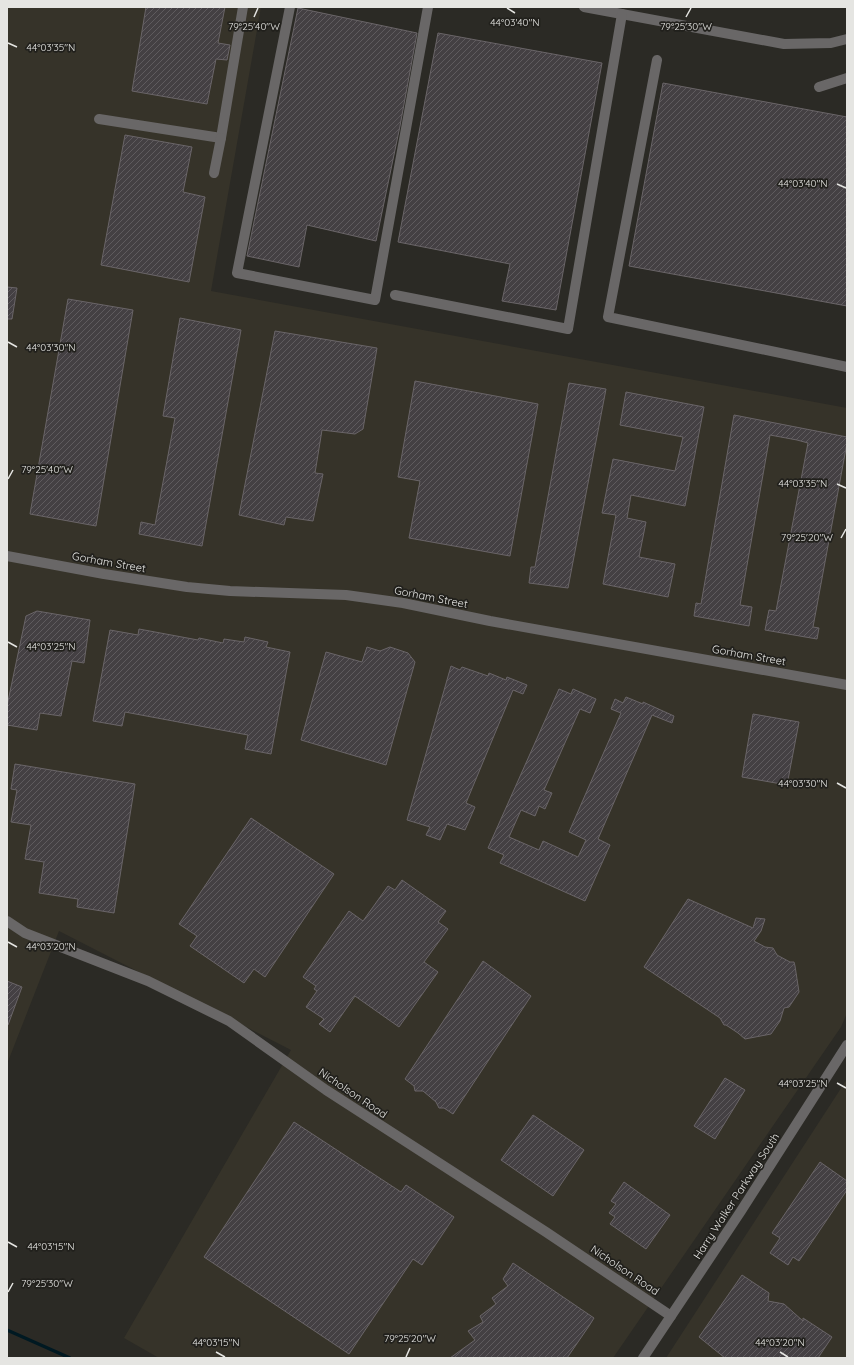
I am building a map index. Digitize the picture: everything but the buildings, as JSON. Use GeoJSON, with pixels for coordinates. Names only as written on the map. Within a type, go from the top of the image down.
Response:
{"type":"FeatureCollection","features":[{"type":"Feature","properties":{"kind":"street"},"geometry":{"type":"LineString","coordinates":[[214,173],[243,7]]}},
{"type":"Feature","properties":{"kind":"street"},"geometry":{"type":"LineString","coordinates":[[290,7],[237,273],[375,300],[428,7]]}},
{"type":"Feature","properties":{"kind":"street"},"geometry":{"type":"LineString","coordinates":[[584,7],[784,44],[831,43],[847,39]]}},
{"type":"Feature","properties":{"kind":"street"},"geometry":{"type":"LineString","coordinates":[[395,295],[568,329],[622,14]]}},
{"type":"Feature","properties":{"kind":"street"},"geometry":{"type":"LineString","coordinates":[[657,60],[608,317],[847,367]]}},
{"type":"Feature","properties":{"kind":"street"},"geometry":{"type":"LineString","coordinates":[[819,87],[847,78]]}},
{"type":"Feature","properties":{"kind":"street"},"geometry":{"type":"LineString","coordinates":[[99,119],[221,138]]}},
{"type":"Feature","properties":{"kind":"street","name":"Gorham Street"},"geometry":{"type":"LineString","coordinates":[[7,556],[104,574],[188,587],[230,591],[346,595],[402,603],[490,621],[847,685]]}},
{"type":"Feature","properties":{"kind":"street","name":"Nicholson Road"},"geometry":{"type":"LineString","coordinates":[[7,921],[25,932],[148,981],[229,1020],[326,1090],[546,1232],[671,1316]]}},
{"type":"Feature","properties":{"kind":"street","name":"Harry Walker Parkway South"},"geometry":{"type":"LineString","coordinates":[[642,1358],[741,1211],[847,1045]]}},
{"type":"Feature","properties":{"kind":"shaded area"},"geometry":{"type":"Polygon","coordinates":[[[7,7],[261,7],[211,291],[847,408],[847,1013],[841,1027],[613,1358],[159,1358],[124,1338],[291,1050],[59,931],[7,1064],[7,7]]]}},
{"type":"Feature","properties":{"kind":"shaded area"},"geometry":{"type":"Polygon","coordinates":[[[847,1079],[847,1358],[666,1358],[847,1079]]]}},
{"type":"Feature","properties":{"kind":"waterway"},"geometry":{"type":"LineString","coordinates":[[7,1330],[70,1358]]}}]}
